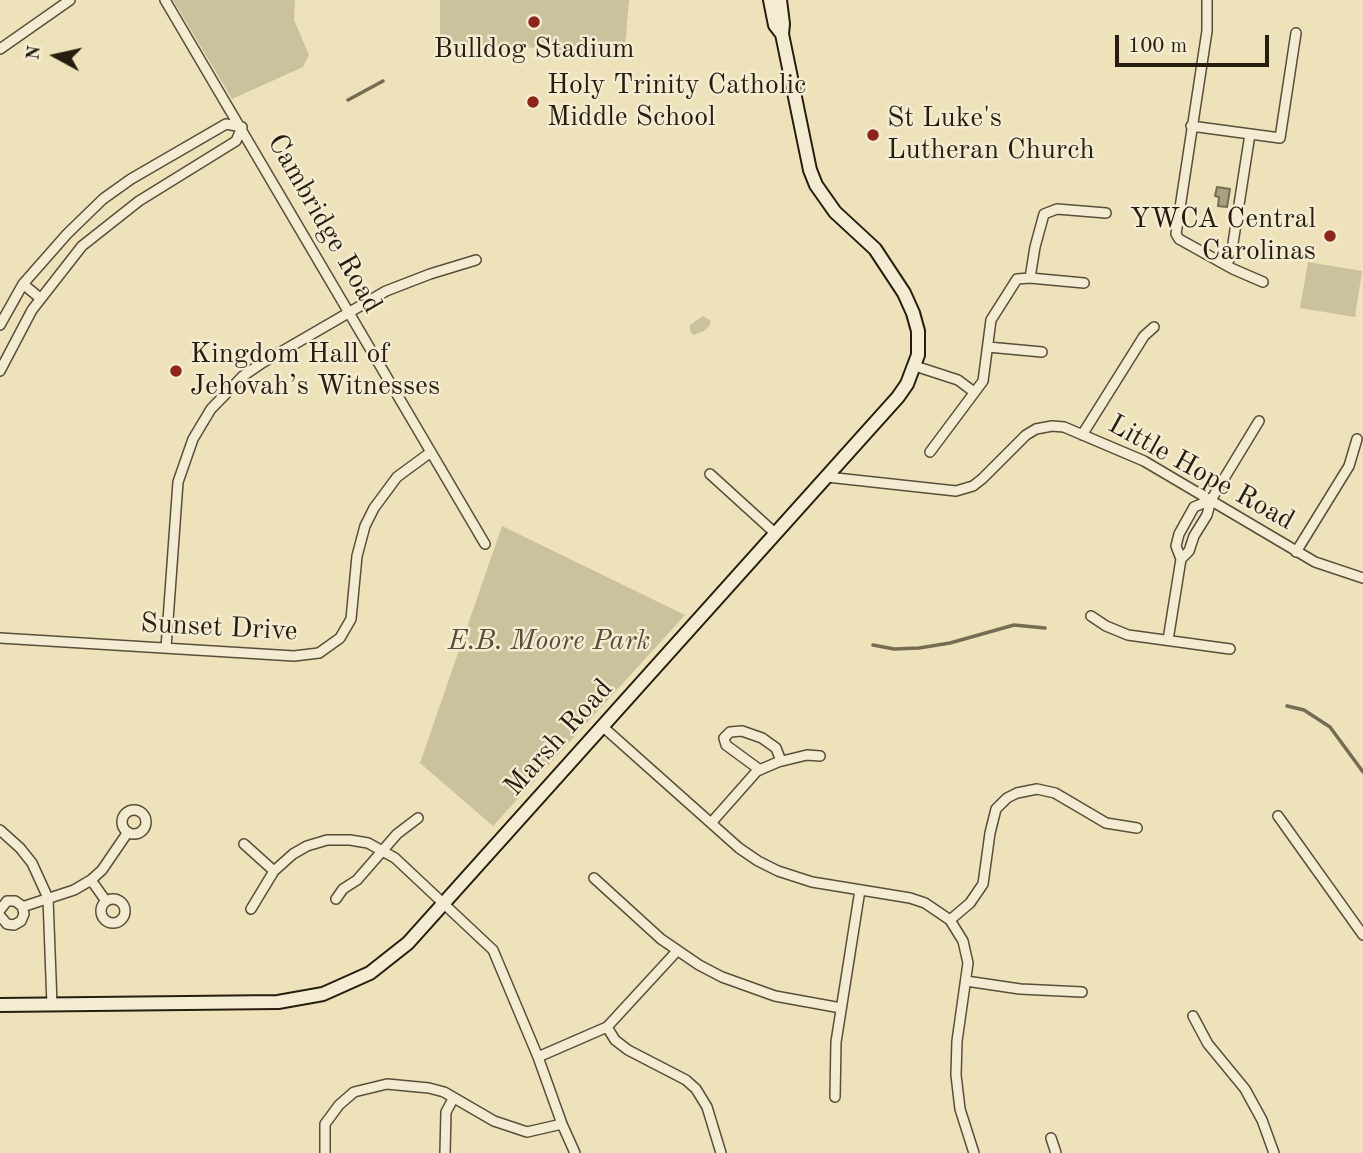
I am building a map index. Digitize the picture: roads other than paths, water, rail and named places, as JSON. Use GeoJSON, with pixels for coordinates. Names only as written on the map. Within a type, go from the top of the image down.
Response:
{"type":"FeatureCollection","features":[{"type":"Feature","properties":{"kind":"street"},"geometry":{"type":"LineString","coordinates":[[0,49],[70,0]]}},
{"type":"Feature","properties":{"kind":"street","name":"Cambridge Road"},"geometry":{"type":"LineString","coordinates":[[165,0],[485,544]]}},
{"type":"Feature","properties":{"kind":"street","name":"Marsh Road"},"geometry":{"type":"LineString","coordinates":[[770,0],[775,25],[782,34]]}},
{"type":"Feature","properties":{"kind":"street","name":"Marsh Road"},"geometry":{"type":"LineString","coordinates":[[0,1006],[278,1002],[323,994],[359,979],[390,959],[408,943],[898,397],[915,366],[918,331],[904,293],[875,248],[835,212],[816,185],[810,170],[782,34],[780,0]]}},
{"type":"Feature","properties":{"kind":"street"},"geometry":{"type":"LineString","coordinates":[[1207,0],[1206,31],[1176,234],[1179,239],[1226,265],[1263,282]]}},
{"type":"Feature","properties":{"kind":"street"},"geometry":{"type":"LineString","coordinates":[[1191,126],[1280,138],[1296,33]]}},
{"type":"Feature","properties":{"kind":"street"},"geometry":{"type":"LineString","coordinates":[[0,325],[23,285],[67,234],[103,199],[226,124],[242,127],[236,141],[139,201],[82,246],[40,298],[20,329],[0,371]]}},
{"type":"Feature","properties":{"kind":"street"},"geometry":{"type":"LineString","coordinates":[[1226,265],[1231,256],[1250,134]]}},
{"type":"Feature","properties":{"kind":"street"},"geometry":{"type":"LineString","coordinates":[[1030,278],[1044,214],[1057,209],[1106,213]]}},
{"type":"Feature","properties":{"kind":"street"},"geometry":{"type":"LineString","coordinates":[[166,649],[178,482],[188,449],[211,409],[243,376],[386,291],[408,281],[476,260]]}},
{"type":"Feature","properties":{"kind":"street"},"geometry":{"type":"LineString","coordinates":[[930,452],[983,381],[993,315],[1017,279],[1084,283]]}},
{"type":"Feature","properties":{"kind":"street"},"geometry":{"type":"LineString","coordinates":[[23,285],[40,298]]}},
{"type":"Feature","properties":{"kind":"street"},"geometry":{"type":"LineString","coordinates":[[1082,435],[1144,337],[1154,327]]}},
{"type":"Feature","properties":{"kind":"street"},"geometry":{"type":"LineString","coordinates":[[988,347],[1042,352]]}},
{"type":"Feature","properties":{"kind":"street"},"geometry":{"type":"LineString","coordinates":[[915,366],[958,380],[974,392]]}},
{"type":"Feature","properties":{"kind":"street"},"geometry":{"type":"LineString","coordinates":[[1181,559],[1189,551],[1211,500],[1259,421]]}},
{"type":"Feature","properties":{"kind":"street","name":"Little Hope Road"},"geometry":{"type":"LineString","coordinates":[[827,477],[956,491],[982,479],[1026,435],[1036,429],[1064,427],[1144,461],[1296,552],[1335,571],[1363,578]]}},
{"type":"Feature","properties":{"kind":"street"},"geometry":{"type":"LineString","coordinates":[[1296,552],[1349,466],[1357,439]]}},
{"type":"Feature","properties":{"kind":"street","name":"Sunset Drive"},"geometry":{"type":"LineString","coordinates":[[0,638],[312,655],[340,638],[351,620],[357,556],[365,526],[374,508],[397,477],[431,452]]}},
{"type":"Feature","properties":{"kind":"street"},"geometry":{"type":"LineString","coordinates":[[710,474],[776,534]]}},
{"type":"Feature","properties":{"kind":"street"},"geometry":{"type":"LineString","coordinates":[[1168,640],[1181,559],[1176,546],[1179,534],[1194,507],[1211,500]]}},
{"type":"Feature","properties":{"kind":"street"},"geometry":{"type":"LineString","coordinates":[[1091,616],[1128,635],[1230,649]]}},
{"type":"Feature","properties":{"kind":"street"},"geometry":{"type":"LineString","coordinates":[[602,726],[739,848],[778,871],[812,882],[921,901],[950,920],[960,934],[967,956],[957,1041],[956,1075],[960,1109],[974,1153]]}},
{"type":"Feature","properties":{"kind":"street"},"geometry":{"type":"LineString","coordinates":[[760,770],[726,745],[724,738],[730,732],[742,731],[762,738],[776,748],[781,761]]}},
{"type":"Feature","properties":{"kind":"street"},"geometry":{"type":"LineString","coordinates":[[711,823],[757,771],[781,761],[807,755],[820,756]]}},
{"type":"Feature","properties":{"kind":"street"},"geometry":{"type":"LineString","coordinates":[[950,920],[970,903],[983,884],[996,809],[1017,793],[1037,789],[1055,793],[1106,823],[1137,828]]}},
{"type":"Feature","properties":{"kind":"street"},"geometry":{"type":"LineString","coordinates":[[1278,816],[1363,935]]}},
{"type":"Feature","properties":{"kind":"street"},"geometry":{"type":"LineString","coordinates":[[336,899],[343,889],[357,880],[397,834],[418,818]]}},
{"type":"Feature","properties":{"kind":"street"},"geometry":{"type":"LineString","coordinates":[[0,830],[32,863],[48,898],[52,1004]]}},
{"type":"Feature","properties":{"kind":"street"},"geometry":{"type":"LineString","coordinates":[[22,907],[74,890],[91,880],[102,870],[128,832]]}},
{"type":"Feature","properties":{"kind":"street"},"geometry":{"type":"LineString","coordinates":[[251,909],[274,871],[307,846],[327,840],[350,839],[384,850],[493,950],[575,1153]]}},
{"type":"Feature","properties":{"kind":"street"},"geometry":{"type":"LineString","coordinates":[[244,844],[274,871]]}},
{"type":"Feature","properties":{"kind":"street"},"geometry":{"type":"LineString","coordinates":[[594,878],[677,951],[722,977],[748,988],[801,1002],[841,1008]]}},
{"type":"Feature","properties":{"kind":"street"},"geometry":{"type":"LineString","coordinates":[[91,880],[106,901]]}},
{"type":"Feature","properties":{"kind":"street"},"geometry":{"type":"LineString","coordinates":[[835,1097],[836,1042],[860,890]]}},
{"type":"Feature","properties":{"kind":"street"},"geometry":{"type":"LineString","coordinates":[[0,910],[3,904],[11,901],[19,903],[23,917],[18,923],[7,924],[0,916]]}},
{"type":"Feature","properties":{"kind":"street"},"geometry":{"type":"LineString","coordinates":[[538,1057],[607,1027],[677,951]]}},
{"type":"Feature","properties":{"kind":"street"},"geometry":{"type":"LineString","coordinates":[[966,982],[1020,989],[1082,992]]}},
{"type":"Feature","properties":{"kind":"street"},"geometry":{"type":"LineString","coordinates":[[1193,1016],[1208,1044],[1245,1089],[1257,1110],[1274,1153]]}},
{"type":"Feature","properties":{"kind":"street"},"geometry":{"type":"LineString","coordinates":[[607,1027],[615,1040],[628,1050],[686,1080],[696,1089],[707,1107],[721,1153]]}},
{"type":"Feature","properties":{"kind":"street"},"geometry":{"type":"LineString","coordinates":[[325,1153],[325,1124],[339,1105],[354,1092],[387,1084],[429,1088],[444,1093],[494,1121],[527,1132],[562,1124]]}},
{"type":"Feature","properties":{"kind":"street"},"geometry":{"type":"LineString","coordinates":[[445,1153],[446,1112],[453,1099]]}},
{"type":"Feature","properties":{"kind":"street"},"geometry":{"type":"LineString","coordinates":[[1051,1138],[1056,1153]]}},
{"type":"Feature","properties":{"kind":"waterway"},"geometry":{"type":"LineString","coordinates":[[348,100],[383,81]]}},
{"type":"Feature","properties":{"kind":"waterway"},"geometry":{"type":"LineString","coordinates":[[873,645],[894,649],[919,648],[950,643],[1014,625],[1045,628]]}},
{"type":"Feature","properties":{"kind":"waterway"},"geometry":{"type":"LineString","coordinates":[[1287,706],[1304,710],[1330,727],[1363,772]]}},
{"type":"Feature","properties":{"kind":"place","name":"Bulldog Stadium"},"geometry":{"type":"Point","coordinates":[534,22]}},
{"type":"Feature","properties":{"kind":"place","name":"Holy Trinity Catholic Middle School"},"geometry":{"type":"Point","coordinates":[533,102]}},
{"type":"Feature","properties":{"kind":"place","name":"St Luke's Lutheran Church"},"geometry":{"type":"Point","coordinates":[873,135]}},
{"type":"Feature","properties":{"kind":"place","name":"YWCA Central Carolinas"},"geometry":{"type":"Point","coordinates":[1330,236]}},
{"type":"Feature","properties":{"kind":"place","name":"Kingdom Hall of Jehovah’s Witnesses"},"geometry":{"type":"Point","coordinates":[176,371]}},
{"type":"Feature","properties":{"kind":"park label","name":"E.B. Moore Park"},"geometry":{"type":"Point","coordinates":[549,642]}}]}
